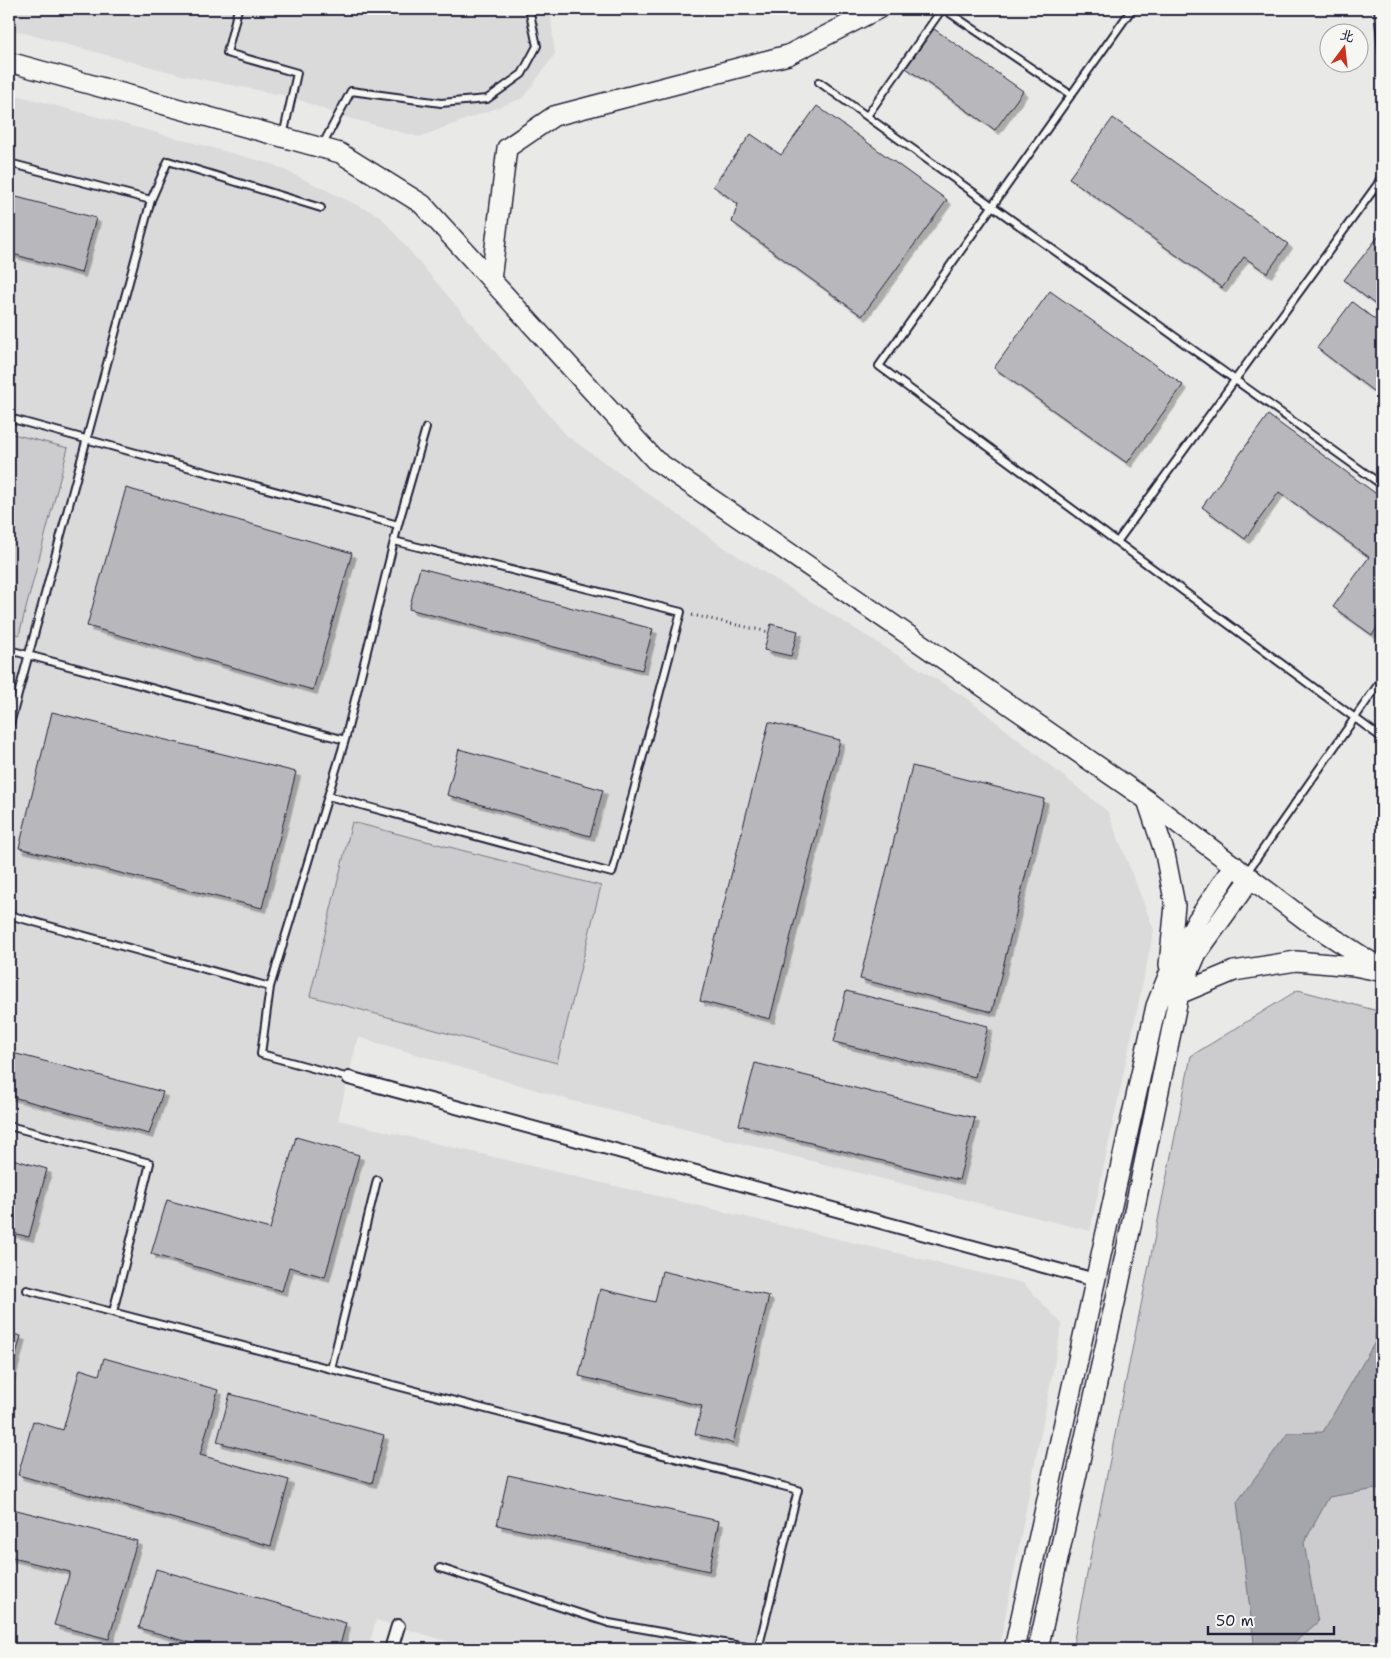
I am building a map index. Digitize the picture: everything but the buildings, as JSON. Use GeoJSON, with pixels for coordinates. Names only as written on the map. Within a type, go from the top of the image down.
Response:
{"type":"FeatureCollection","features":[{"type":"Feature","properties":{"kind":"street"},"geometry":{"type":"LineString","coordinates":[[491,280],[507,148],[554,116],[788,54],[878,9]]}},
{"type":"Feature","properties":{"kind":"street"},"geometry":{"type":"LineString","coordinates":[[9,62],[340,153],[422,204],[655,460],[1147,800],[1307,921],[1382,970]]}},
{"type":"Feature","properties":{"kind":"street"},"geometry":{"type":"LineString","coordinates":[[1147,800],[1165,854],[1175,905],[1168,976]]}},
{"type":"Feature","properties":{"kind":"street"},"geometry":{"type":"LineString","coordinates":[[1014,1649],[1156,1006],[1168,976],[1194,925],[1244,872]]}},
{"type":"Feature","properties":{"kind":"street"},"geometry":{"type":"LineString","coordinates":[[1038,1649],[1118,1289],[1179,994],[1196,952],[1244,872]]}},
{"type":"Feature","properties":{"kind":"street"},"geometry":{"type":"LineString","coordinates":[[1179,994],[1234,971],[1296,961],[1382,970]]}},
{"type":"Feature","properties":{"kind":"street"},"geometry":{"type":"LineString","coordinates":[[349,1078],[1095,1280]]}},
{"type":"Feature","properties":{"kind":"street"},"geometry":{"type":"LineString","coordinates":[[391,1649],[398,1626]]}},
{"type":"Feature","properties":{"kind":"lane"},"geometry":{"type":"LineString","coordinates":[[238,9],[227,53],[297,72],[283,137]]}},
{"type":"Feature","properties":{"kind":"lane"},"geometry":{"type":"LineString","coordinates":[[321,148],[351,90],[441,103],[487,99],[522,74],[537,46],[529,9]]}},
{"type":"Feature","properties":{"kind":"lane"},"geometry":{"type":"LineString","coordinates":[[867,116],[943,9],[1071,95]]}},
{"type":"Feature","properties":{"kind":"lane"},"geometry":{"type":"LineString","coordinates":[[1132,9],[879,366],[1382,738]]}},
{"type":"Feature","properties":{"kind":"lane"},"geometry":{"type":"LineString","coordinates":[[1378,9],[1382,52]]}},
{"type":"Feature","properties":{"kind":"lane"},"geometry":{"type":"LineString","coordinates":[[819,82],[1382,485]]}},
{"type":"Feature","properties":{"kind":"lane"},"geometry":{"type":"LineString","coordinates":[[9,728],[151,200],[168,161],[320,208]]}},
{"type":"Feature","properties":{"kind":"lane"},"geometry":{"type":"LineString","coordinates":[[9,163],[151,200]]}},
{"type":"Feature","properties":{"kind":"lane"},"geometry":{"type":"LineString","coordinates":[[1117,542],[1372,193],[1382,175]]}},
{"type":"Feature","properties":{"kind":"lane"},"geometry":{"type":"LineString","coordinates":[[9,418],[398,525]]}},
{"type":"Feature","properties":{"kind":"lane"},"geometry":{"type":"LineString","coordinates":[[349,1078],[261,1054],[270,987],[345,740],[398,525],[426,428]]}},
{"type":"Feature","properties":{"kind":"lane"},"geometry":{"type":"LineString","coordinates":[[328,796],[612,873],[679,621],[681,612],[394,541]]}},
{"type":"Feature","properties":{"kind":"lane"},"geometry":{"type":"LineString","coordinates":[[9,650],[345,740]]}},
{"type":"Feature","properties":{"kind":"lane"},"geometry":{"type":"LineString","coordinates":[[1244,872],[1382,679]]}},
{"type":"Feature","properties":{"kind":"lane"},"geometry":{"type":"LineString","coordinates":[[9,915],[270,987]]}},
{"type":"Feature","properties":{"kind":"lane"},"geometry":{"type":"LineString","coordinates":[[9,1126],[150,1163],[113,1312]]}},
{"type":"Feature","properties":{"kind":"lane"},"geometry":{"type":"LineString","coordinates":[[332,1369],[377,1180]]}},
{"type":"Feature","properties":{"kind":"lane"},"geometry":{"type":"LineString","coordinates":[[27,1290],[798,1490],[758,1649],[609,1623],[440,1568]]}},
{"type":"Feature","properties":{"kind":"path"},"geometry":{"type":"LineString","coordinates":[[698,617],[769,632]]}},
{"type":"Feature","properties":{"kind":"shaded area"},"geometry":{"type":"Polygon","coordinates":[[[9,9],[550,9],[555,54],[523,98],[419,137],[338,115],[292,97],[185,76],[9,29],[9,9]]]}},
{"type":"Feature","properties":{"kind":"shaded area"},"geometry":{"type":"Polygon","coordinates":[[[9,93],[272,164],[380,216],[567,436],[725,548],[968,699],[1108,812],[1154,930],[1090,1231],[573,1101],[358,1037],[338,1120],[1023,1283],[1062,1324],[999,1649],[473,1649],[376,1620],[368,1649],[9,1649],[9,93]]]}},
{"type":"Feature","properties":{"kind":"shaded area"},"geometry":{"type":"Polygon","coordinates":[[[9,433],[68,448],[19,635],[9,632],[9,433]]]}},
{"type":"Feature","properties":{"kind":"shaded area"},"geometry":{"type":"Polygon","coordinates":[[[352,822],[601,886],[557,1063],[310,996],[352,822]]]}},
{"type":"Feature","properties":{"kind":"shaded area"},"geometry":{"type":"Polygon","coordinates":[[[1298,990],[1382,1012],[1382,1649],[1072,1649],[1191,1056],[1298,990]]]}},
{"type":"Feature","properties":{"kind":"shaded area"},"geometry":{"type":"Polygon","coordinates":[[[1380,1224],[1382,1224],[1382,1488],[1329,1497],[1304,1543],[1318,1622],[1287,1649],[1275,1649],[1254,1643],[1237,1502],[1288,1433],[1323,1432],[1375,1342],[1380,1224]]]}}]}
